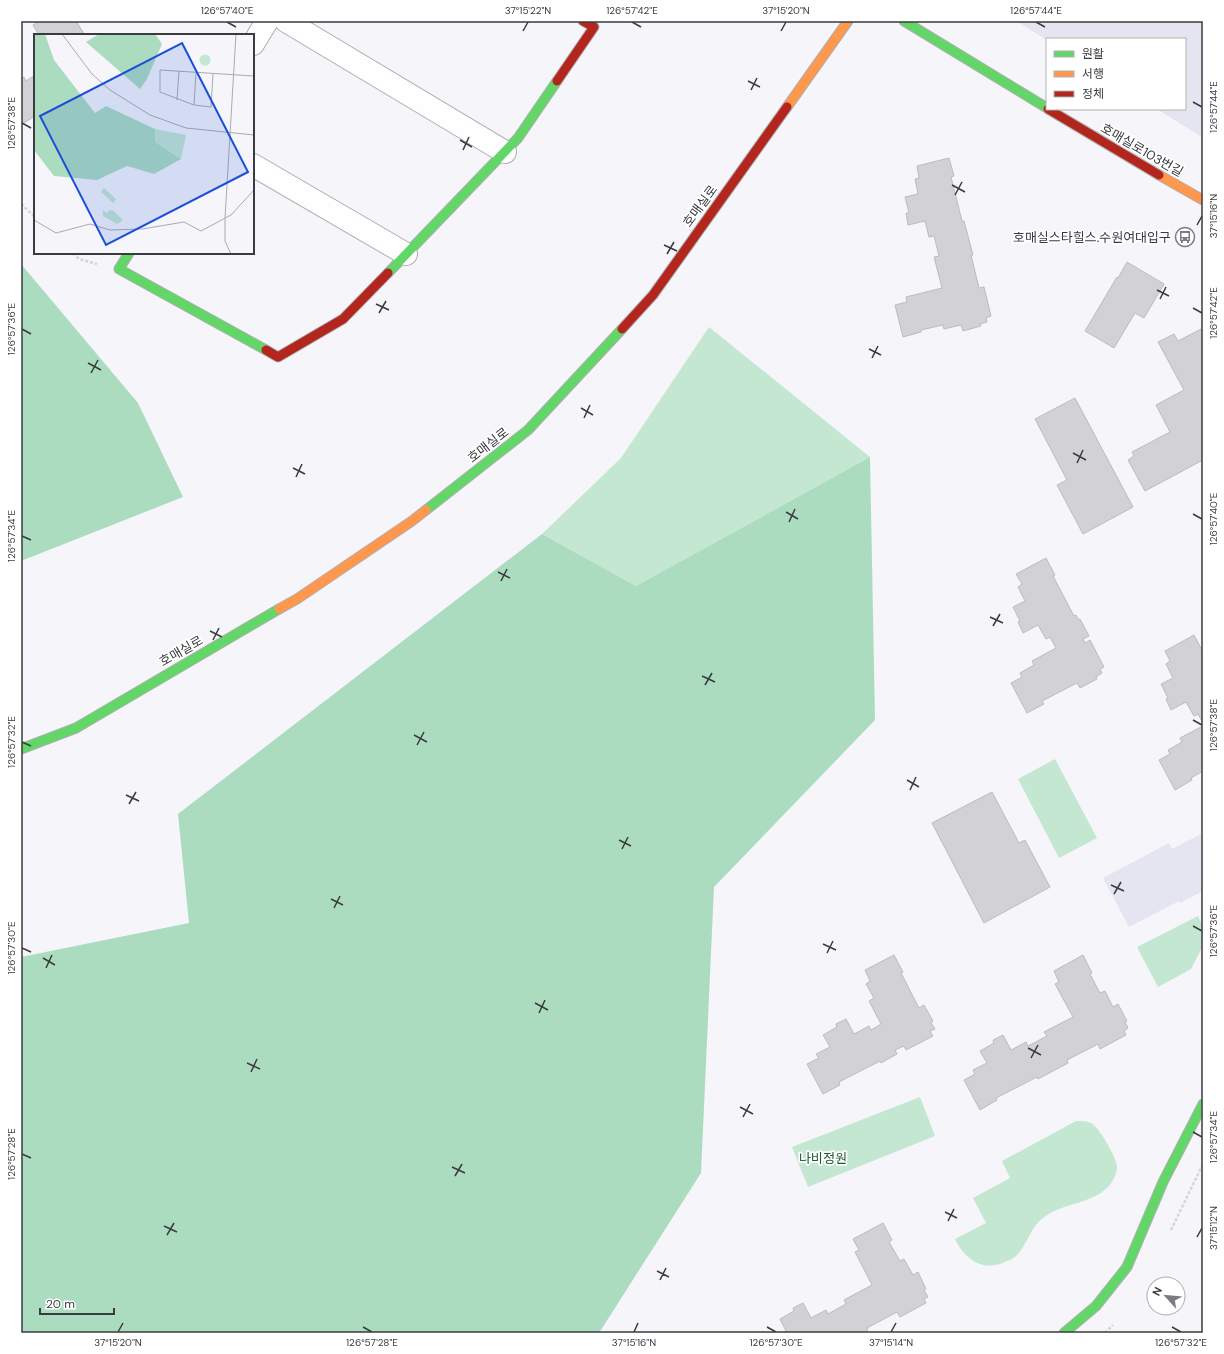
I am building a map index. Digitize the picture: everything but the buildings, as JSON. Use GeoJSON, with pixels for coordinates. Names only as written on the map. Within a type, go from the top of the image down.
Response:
{"type":"FeatureCollection","features":[{"type":"Feature","properties":{"kind":"street"},"geometry":{"type":"LineString","coordinates":[[254,42],[267,21]]}},
{"type":"Feature","properties":{"kind":"street"},"geometry":{"type":"LineString","coordinates":[[286,21],[505,152]]}},
{"type":"Feature","properties":{"kind":"street"},"geometry":{"type":"LineString","coordinates":[[128,254],[119,269],[278,357],[343,319],[518,138],[594,27],[583,21]]}},
{"type":"Feature","properties":{"kind":"street","name":"호매실로"},"geometry":{"type":"LineString","coordinates":[[21,749],[76,728],[297,598],[412,521],[528,430],[653,295],[848,21]]}},
{"type":"Feature","properties":{"kind":"street","name":"호매실로103번길"},"geometry":{"type":"LineString","coordinates":[[904,21],[1046,108]]}},
{"type":"Feature","properties":{"kind":"street","name":"호매실로103번길"},"geometry":{"type":"LineString","coordinates":[[1050,110],[1138,164],[1203,200]]}},
{"type":"Feature","properties":{"kind":"street"},"geometry":{"type":"LineString","coordinates":[[254,166],[406,254]]}},
{"type":"Feature","properties":{"kind":"street"},"geometry":{"type":"LineString","coordinates":[[1064,1333],[1096,1306],[1127,1267],[1163,1182],[1203,1104]]}},
{"type":"Feature","properties":{"kind":"path"},"geometry":{"type":"LineString","coordinates":[[21,204],[34,217]]}},
{"type":"Feature","properties":{"kind":"shaded area"},"geometry":{"type":"Polygon","coordinates":[[[1016,21],[1203,21],[1203,138],[1159,110],[1186,110],[1186,38],[1046,38],[1046,39],[1016,21]]]}},
{"type":"Feature","properties":{"kind":"shaded area"},"geometry":{"type":"Polygon","coordinates":[[[1203,833],[1203,891],[1180,903],[1179,901],[1129,927],[1103,878],[1169,843],[1172,849],[1203,833]]]}},
{"type":"Feature","properties":{"kind":"green space"},"geometry":{"type":"Polygon","coordinates":[[[21,264],[138,403],[183,497],[21,561],[21,264]]]}},
{"type":"Feature","properties":{"kind":"green space"},"geometry":{"type":"Polygon","coordinates":[[[709,327],[870,457],[636,586],[542,534],[621,458],[709,327]]]}},
{"type":"Feature","properties":{"kind":"green space"},"geometry":{"type":"Polygon","coordinates":[[[870,457],[875,720],[714,887],[701,1173],[599,1333],[21,1333],[21,957],[189,923],[178,814],[542,534],[636,586],[870,457]]]}},
{"type":"Feature","properties":{"kind":"green space"},"geometry":{"type":"Polygon","coordinates":[[[1055,759],[1097,838],[1059,858],[1018,779],[1055,759]]]}},
{"type":"Feature","properties":{"kind":"green space"},"geometry":{"type":"Polygon","coordinates":[[[1198,916],[1203,926],[1203,946],[1191,969],[1158,987],[1137,947],[1198,916]]]}},
{"type":"Feature","properties":{"kind":"green space","name":"나비정원"},"geometry":{"type":"Polygon","coordinates":[[[920,1097],[935,1136],[808,1187],[792,1147],[920,1097]]]}},
{"type":"Feature","properties":{"kind":"green space"},"geometry":{"type":"Polygon","coordinates":[[[1076,1121],[1091,1123],[1103,1136],[1111,1150],[1117,1167],[1112,1182],[1109,1186],[1094,1197],[1059,1209],[1043,1218],[1033,1229],[1024,1246],[1016,1256],[1011,1259],[991,1266],[983,1265],[970,1258],[964,1253],[955,1239],[986,1223],[973,1198],[1010,1178],[1002,1161],[1076,1121]]]}},
{"type":"Feature","properties":{"kind":"traffic: fast"},"geometry":{"type":"LineString","coordinates":[[904,21],[1046,107]]}},
{"type":"Feature","properties":{"kind":"traffic: fast"},"geometry":{"type":"LineString","coordinates":[[388,273],[518,138],[557,81]]}},
{"type":"Feature","properties":{"kind":"traffic: fast"},"geometry":{"type":"LineString","coordinates":[[128,254],[119,269],[266,350]]}},
{"type":"Feature","properties":{"kind":"traffic: fast"},"geometry":{"type":"LineString","coordinates":[[426,510],[528,430],[622,329]]}},
{"type":"Feature","properties":{"kind":"traffic: fast"},"geometry":{"type":"LineString","coordinates":[[21,749],[76,728],[279,609]]}},
{"type":"Feature","properties":{"kind":"traffic: fast"},"geometry":{"type":"LineString","coordinates":[[1064,1333],[1096,1306],[1127,1267],[1163,1182],[1203,1104]]}},
{"type":"Feature","properties":{"kind":"traffic: slow"},"geometry":{"type":"LineString","coordinates":[[787,107],[848,21]]}},
{"type":"Feature","properties":{"kind":"traffic: slow"},"geometry":{"type":"LineString","coordinates":[[1159,175],[1203,200]]}},
{"type":"Feature","properties":{"kind":"traffic: slow"},"geometry":{"type":"LineString","coordinates":[[279,609],[297,599],[426,510]]}},
{"type":"Feature","properties":{"kind":"traffic: jam"},"geometry":{"type":"LineString","coordinates":[[557,81],[594,27],[583,21]]}},
{"type":"Feature","properties":{"kind":"traffic: jam"},"geometry":{"type":"LineString","coordinates":[[622,329],[653,295],[787,107]]}},
{"type":"Feature","properties":{"kind":"traffic: jam"},"geometry":{"type":"LineString","coordinates":[[1050,110],[1159,175]]}},
{"type":"Feature","properties":{"kind":"traffic: jam"},"geometry":{"type":"LineString","coordinates":[[266,350],[278,357],[343,319],[388,273]]}},
{"type":"Feature","properties":{"kind":"place","name":"호매실스타힐스.수원여대입구"},"geometry":{"type":"Point","coordinates":[1185,237]}}]}
